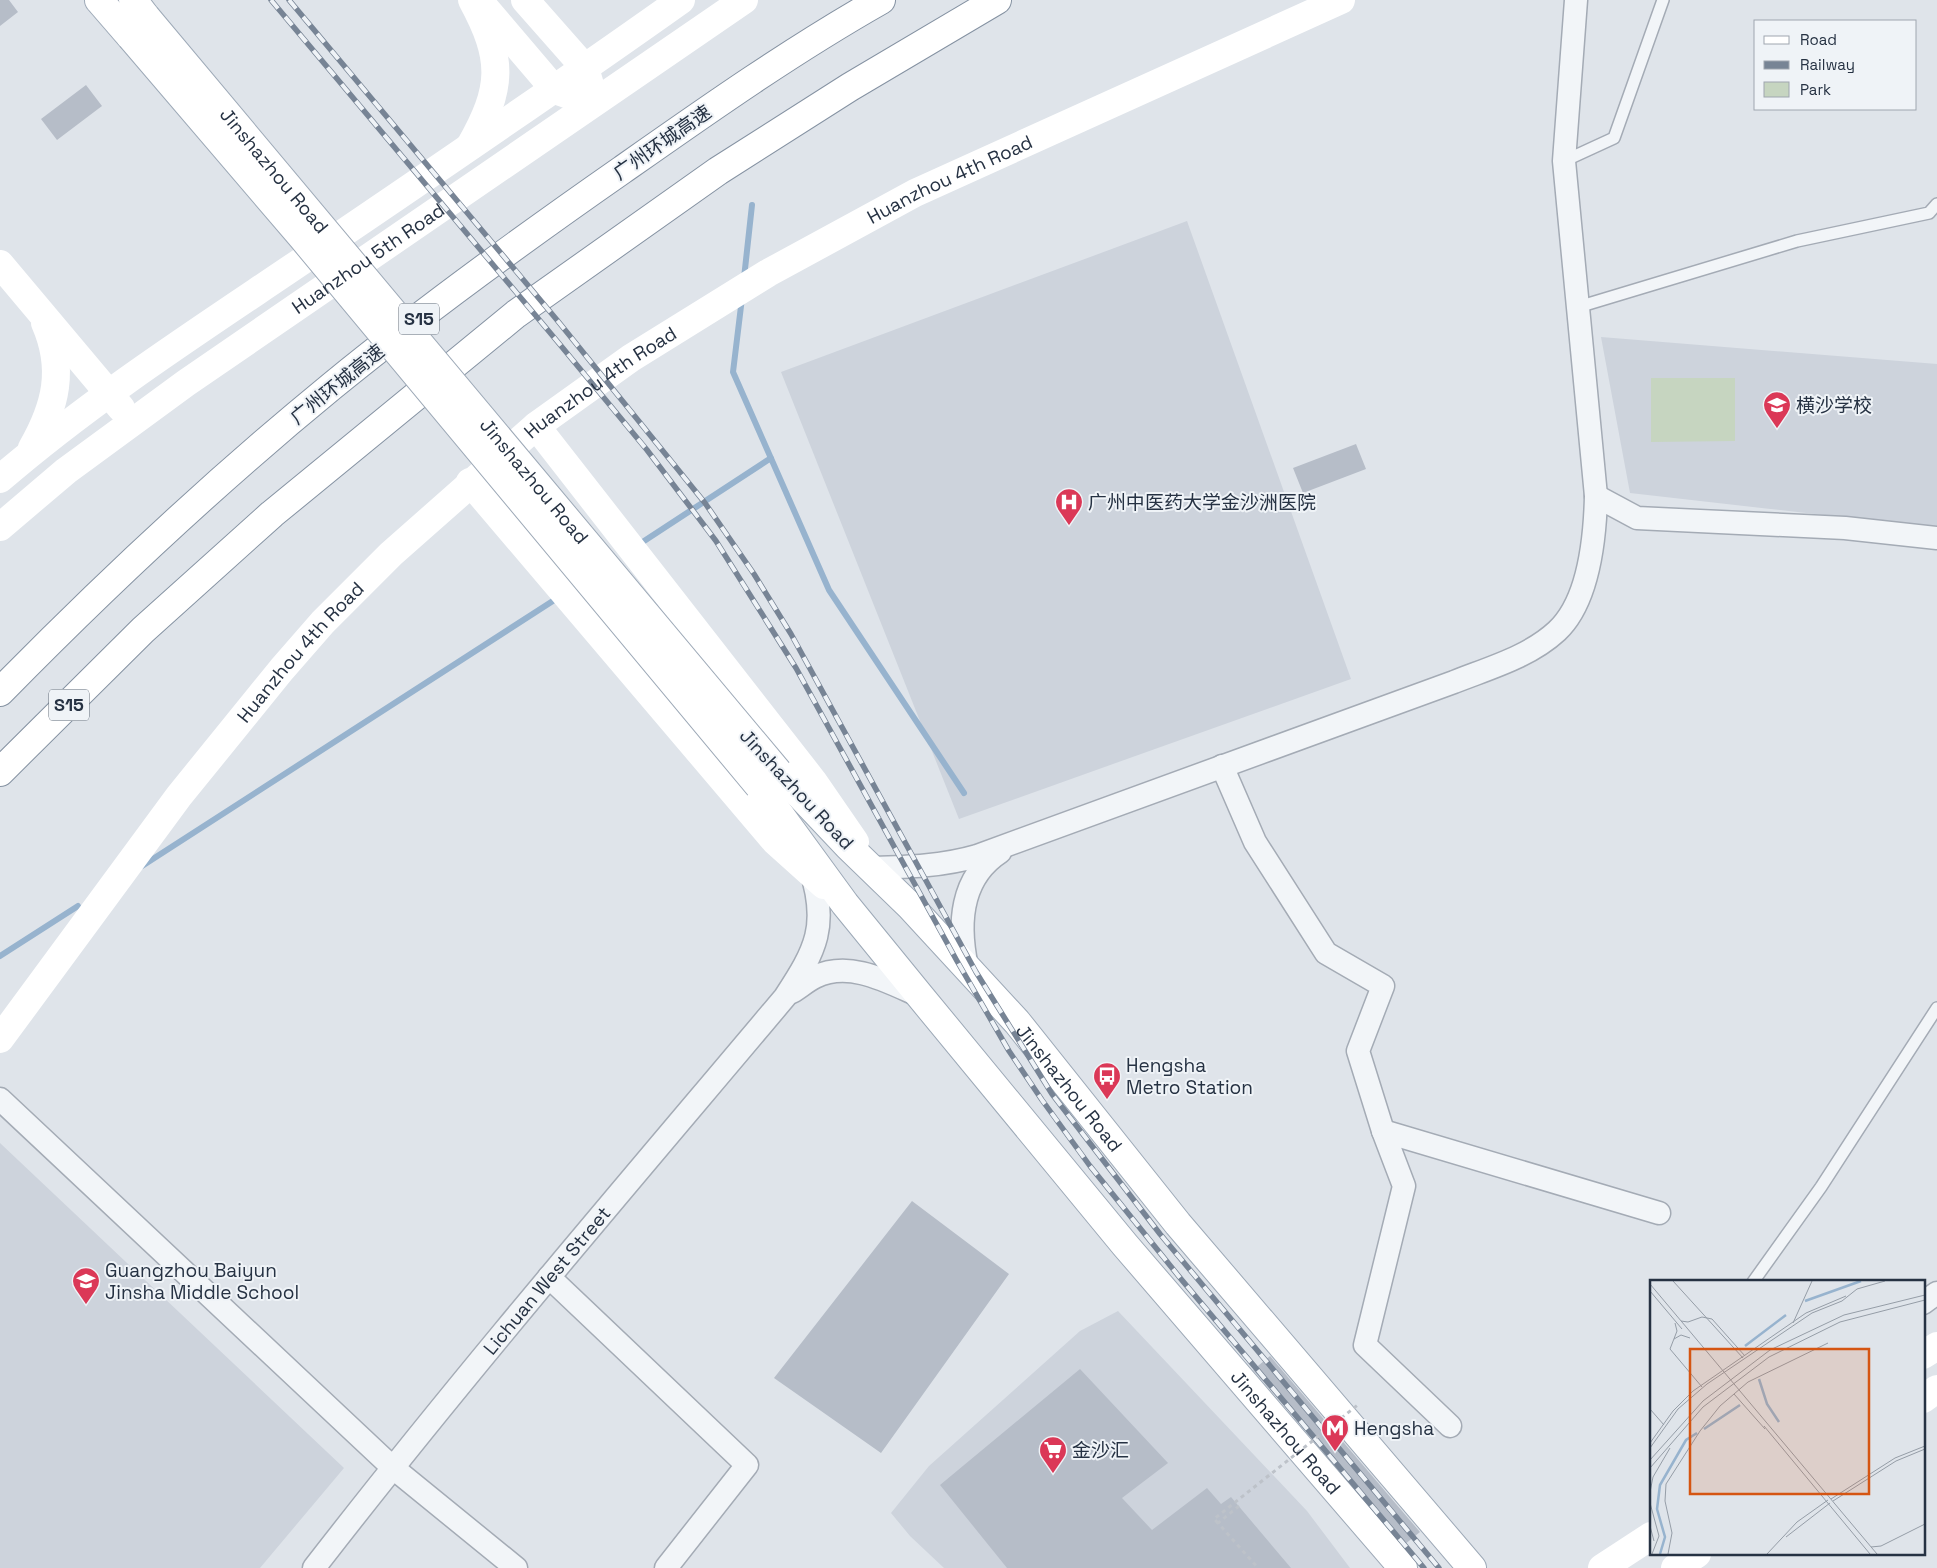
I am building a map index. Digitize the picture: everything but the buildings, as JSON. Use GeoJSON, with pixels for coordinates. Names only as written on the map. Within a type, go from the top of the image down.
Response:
{"type":"FeatureCollection","features":[{"type":"Feature","properties":{"kind":"main road","name":"Jinshazhou Road"},"geometry":{"type":"LineString","coordinates":[[99,0],[136,18],[768,779],[872,868],[967,967],[1053,1066],[1178,1224],[1472,1568]]}},
{"type":"Feature","properties":{"kind":"main road"},"geometry":{"type":"LineString","coordinates":[[467,150],[485,117],[490,102],[495,82],[496,61],[490,39],[472,0]]}},
{"type":"Feature","properties":{"kind":"main road"},"geometry":{"type":"LineString","coordinates":[[479,0],[555,90],[595,103]]}},
{"type":"Feature","properties":{"kind":"main road"},"geometry":{"type":"LineString","coordinates":[[525,0],[585,68],[595,103]]}},
{"type":"Feature","properties":{"kind":"main road","name":"Huanzhou 5th Road"},"geometry":{"type":"LineString","coordinates":[[0,479],[29,454],[110,394],[244,300],[555,90],[681,0]]}},
{"type":"Feature","properties":{"kind":"main road","name":"Huanzhou 5th Road"},"geometry":{"type":"LineString","coordinates":[[0,527],[66,471],[132,422],[484,177],[744,0]]}},
{"type":"Feature","properties":{"kind":"main road","name":"广州环城高速"},"geometry":{"type":"LineString","coordinates":[[0,692],[135,560],[260,447],[334,384],[567,208],[685,125],[881,0]]}},
{"type":"Feature","properties":{"kind":"main road","name":"S15"},"geometry":{"type":"LineString","coordinates":[[0,783],[86,687],[142,630],[279,508],[516,314],[718,171],[850,87],[996,0]]}},
{"type":"Feature","properties":{"kind":"main road","name":"Huanzhou 4th Road"},"geometry":{"type":"LineString","coordinates":[[0,1039],[179,796],[282,669],[356,589],[470,482],[536,426],[662,338],[768,273],[915,193],[1341,0]]}},
{"type":"Feature","properties":{"kind":"main road"},"geometry":{"type":"LineString","coordinates":[[0,264],[132,422]]}},
{"type":"Feature","properties":{"kind":"main road"},"geometry":{"type":"LineString","coordinates":[[29,454],[51,411],[56,376],[53,343],[38,308]]}},
{"type":"Feature","properties":{"kind":"main road"},"geometry":{"type":"LineString","coordinates":[[536,426],[813,781],[872,868]]}},
{"type":"Feature","properties":{"kind":"main road"},"geometry":{"type":"LineString","coordinates":[[470,482],[775,841],[845,904]]}},
{"type":"Feature","properties":{"kind":"main road"},"geometry":{"type":"LineString","coordinates":[[0,772],[142,630]]}},
{"type":"Feature","properties":{"kind":"main road","name":"Jinshazhou Road"},"geometry":{"type":"LineString","coordinates":[[768,779],[802,843],[845,904],[1126,1245],[1402,1568]]}},
{"type":"Feature","properties":{"kind":"main road"},"geometry":{"type":"LineString","coordinates":[[1924,1354],[1937,1346]]}},
{"type":"Feature","properties":{"kind":"main road"},"geometry":{"type":"LineString","coordinates":[[1924,1398],[1937,1389]]}},
{"type":"Feature","properties":{"kind":"main road"},"geometry":{"type":"LineString","coordinates":[[1602,1568],[1650,1537]]}},
{"type":"Feature","properties":{"kind":"main road"},"geometry":{"type":"LineString","coordinates":[[1675,1568],[1694,1556]]}},
{"type":"Feature","properties":{"kind":"street"},"geometry":{"type":"LineString","coordinates":[[872,868],[955,862],[1016,842],[1454,682],[1515,658],[1539,645],[1558,630],[1572,611],[1592,550],[1596,496],[1564,161],[1576,0]]}},
{"type":"Feature","properties":{"kind":"street"},"geometry":{"type":"LineString","coordinates":[[1596,496],[1637,518],[1845,528],[1937,538]]}},
{"type":"Feature","properties":{"kind":"street"},"geometry":{"type":"LineString","coordinates":[[1222,766],[1255,842],[1326,954],[1383,986],[1358,1051],[1383,1131],[1404,1186],[1365,1344],[1450,1426]]}},
{"type":"Feature","properties":{"kind":"street"},"geometry":{"type":"LineString","coordinates":[[967,967],[963,945],[962,922],[964,903],[971,883],[980,870],[994,856],[1016,842]]}},
{"type":"Feature","properties":{"kind":"street"},"geometry":{"type":"LineString","coordinates":[[785,997],[810,957],[816,940],[819,906],[812,874],[802,843]]}},
{"type":"Feature","properties":{"kind":"street"},"geometry":{"type":"LineString","coordinates":[[785,997],[816,977],[838,970],[878,977],[920,996]]}},
{"type":"Feature","properties":{"kind":"street","name":"Lichuan West Street"},"geometry":{"type":"LineString","coordinates":[[314,1568],[392,1467],[548,1277],[785,997]]}},
{"type":"Feature","properties":{"kind":"street"},"geometry":{"type":"LineString","coordinates":[[0,1099],[392,1467],[516,1568]]}},
{"type":"Feature","properties":{"kind":"street"},"geometry":{"type":"LineString","coordinates":[[1383,1131],[1658,1213]]}},
{"type":"Feature","properties":{"kind":"street"},"geometry":{"type":"LineString","coordinates":[[548,1277],[746,1465],[666,1568]]}},
{"type":"Feature","properties":{"kind":"street"},"geometry":{"type":"LineString","coordinates":[[1924,1302],[1937,1293]]}},
{"type":"Feature","properties":{"kind":"lane"},"geometry":{"type":"LineString","coordinates":[[1564,161],[1614,138],[1663,0]]}},
{"type":"Feature","properties":{"kind":"lane"},"geometry":{"type":"LineString","coordinates":[[1578,306],[1797,241],[1929,213],[1937,204]]}},
{"type":"Feature","properties":{"kind":"lane"},"geometry":{"type":"LineString","coordinates":[[1754,1280],[1821,1187],[1937,1008]]}},
{"type":"Feature","properties":{"kind":"path"},"geometry":{"type":"LineString","coordinates":[[1258,1568],[1214,1519],[1359,1404]]}},
{"type":"Feature","properties":{"kind":"path"},"geometry":{"type":"LineString","coordinates":[[1218,1524],[1240,1506]]}},
{"type":"Feature","properties":{"kind":"shaded area","name":"广州中医药大学金沙洲医院"},"geometry":{"type":"Polygon","coordinates":[[[1187,221],[1351,679],[959,819],[781,372],[1187,221]]]}},
{"type":"Feature","properties":{"kind":"shaded area","name":"横沙学校"},"geometry":{"type":"Polygon","coordinates":[[[1601,337],[1937,364],[1937,528],[1630,493],[1601,337]]]}},
{"type":"Feature","properties":{"kind":"shaded area","name":"Guangzhou Baiyun Jinsha Middle School"},"geometry":{"type":"Polygon","coordinates":[[[0,1143],[344,1468],[260,1568],[0,1568],[0,1143]]]}},
{"type":"Feature","properties":{"kind":"shaded area"},"geometry":{"type":"Polygon","coordinates":[[[1118,1311],[1307,1511],[1350,1568],[944,1568],[910,1536],[891,1513],[929,1466],[1080,1331],[1118,1311]]]}},
{"type":"Feature","properties":{"kind":"green space"},"geometry":{"type":"Polygon","coordinates":[[[1651,378],[1735,378],[1735,441],[1651,442],[1651,378]]]}},
{"type":"Feature","properties":{"kind":"waterway"},"geometry":{"type":"LineString","coordinates":[[744,278],[752,205]]}},
{"type":"Feature","properties":{"kind":"waterway"},"geometry":{"type":"LineString","coordinates":[[742,298],[733,372],[829,590],[964,793]]}},
{"type":"Feature","properties":{"kind":"waterway"},"geometry":{"type":"LineString","coordinates":[[638,545],[771,458]]}},
{"type":"Feature","properties":{"kind":"waterway"},"geometry":{"type":"LineString","coordinates":[[142,866],[559,597]]}},
{"type":"Feature","properties":{"kind":"waterway"},"geometry":{"type":"LineString","coordinates":[[0,956],[78,906]]}},
{"type":"Feature","properties":{"kind":"railway"},"geometry":{"type":"LineString","coordinates":[[271,0],[647,450],[716,541],[796,668],[957,961],[1009,1051],[1042,1100],[1090,1166],[1181,1279],[1424,1568]]}},
{"type":"Feature","properties":{"kind":"railway"},"geometry":{"type":"LineString","coordinates":[[289,0],[557,320],[705,503],[754,574],[791,634],[976,972],[1052,1094],[1160,1234],[1439,1568]]}},
{"type":"Feature","properties":{"kind":"place","name":"横沙学校"},"geometry":{"type":"Point","coordinates":[1777,429]}},
{"type":"Feature","properties":{"kind":"place","name":"广州中医药大学金沙洲医院"},"geometry":{"type":"Point","coordinates":[1069,526]}},
{"type":"Feature","properties":{"kind":"place","name":"Hengsha Metro Station"},"geometry":{"type":"Point","coordinates":[1107,1100]}},
{"type":"Feature","properties":{"kind":"place","name":"Guangzhou Baiyun Jinsha Middle School"},"geometry":{"type":"Point","coordinates":[86,1305]}},
{"type":"Feature","properties":{"kind":"place","name":"Hengsha"},"geometry":{"type":"Point","coordinates":[1335,1452]}},
{"type":"Feature","properties":{"kind":"place","name":"金沙汇"},"geometry":{"type":"Point","coordinates":[1053,1474]}}]}
